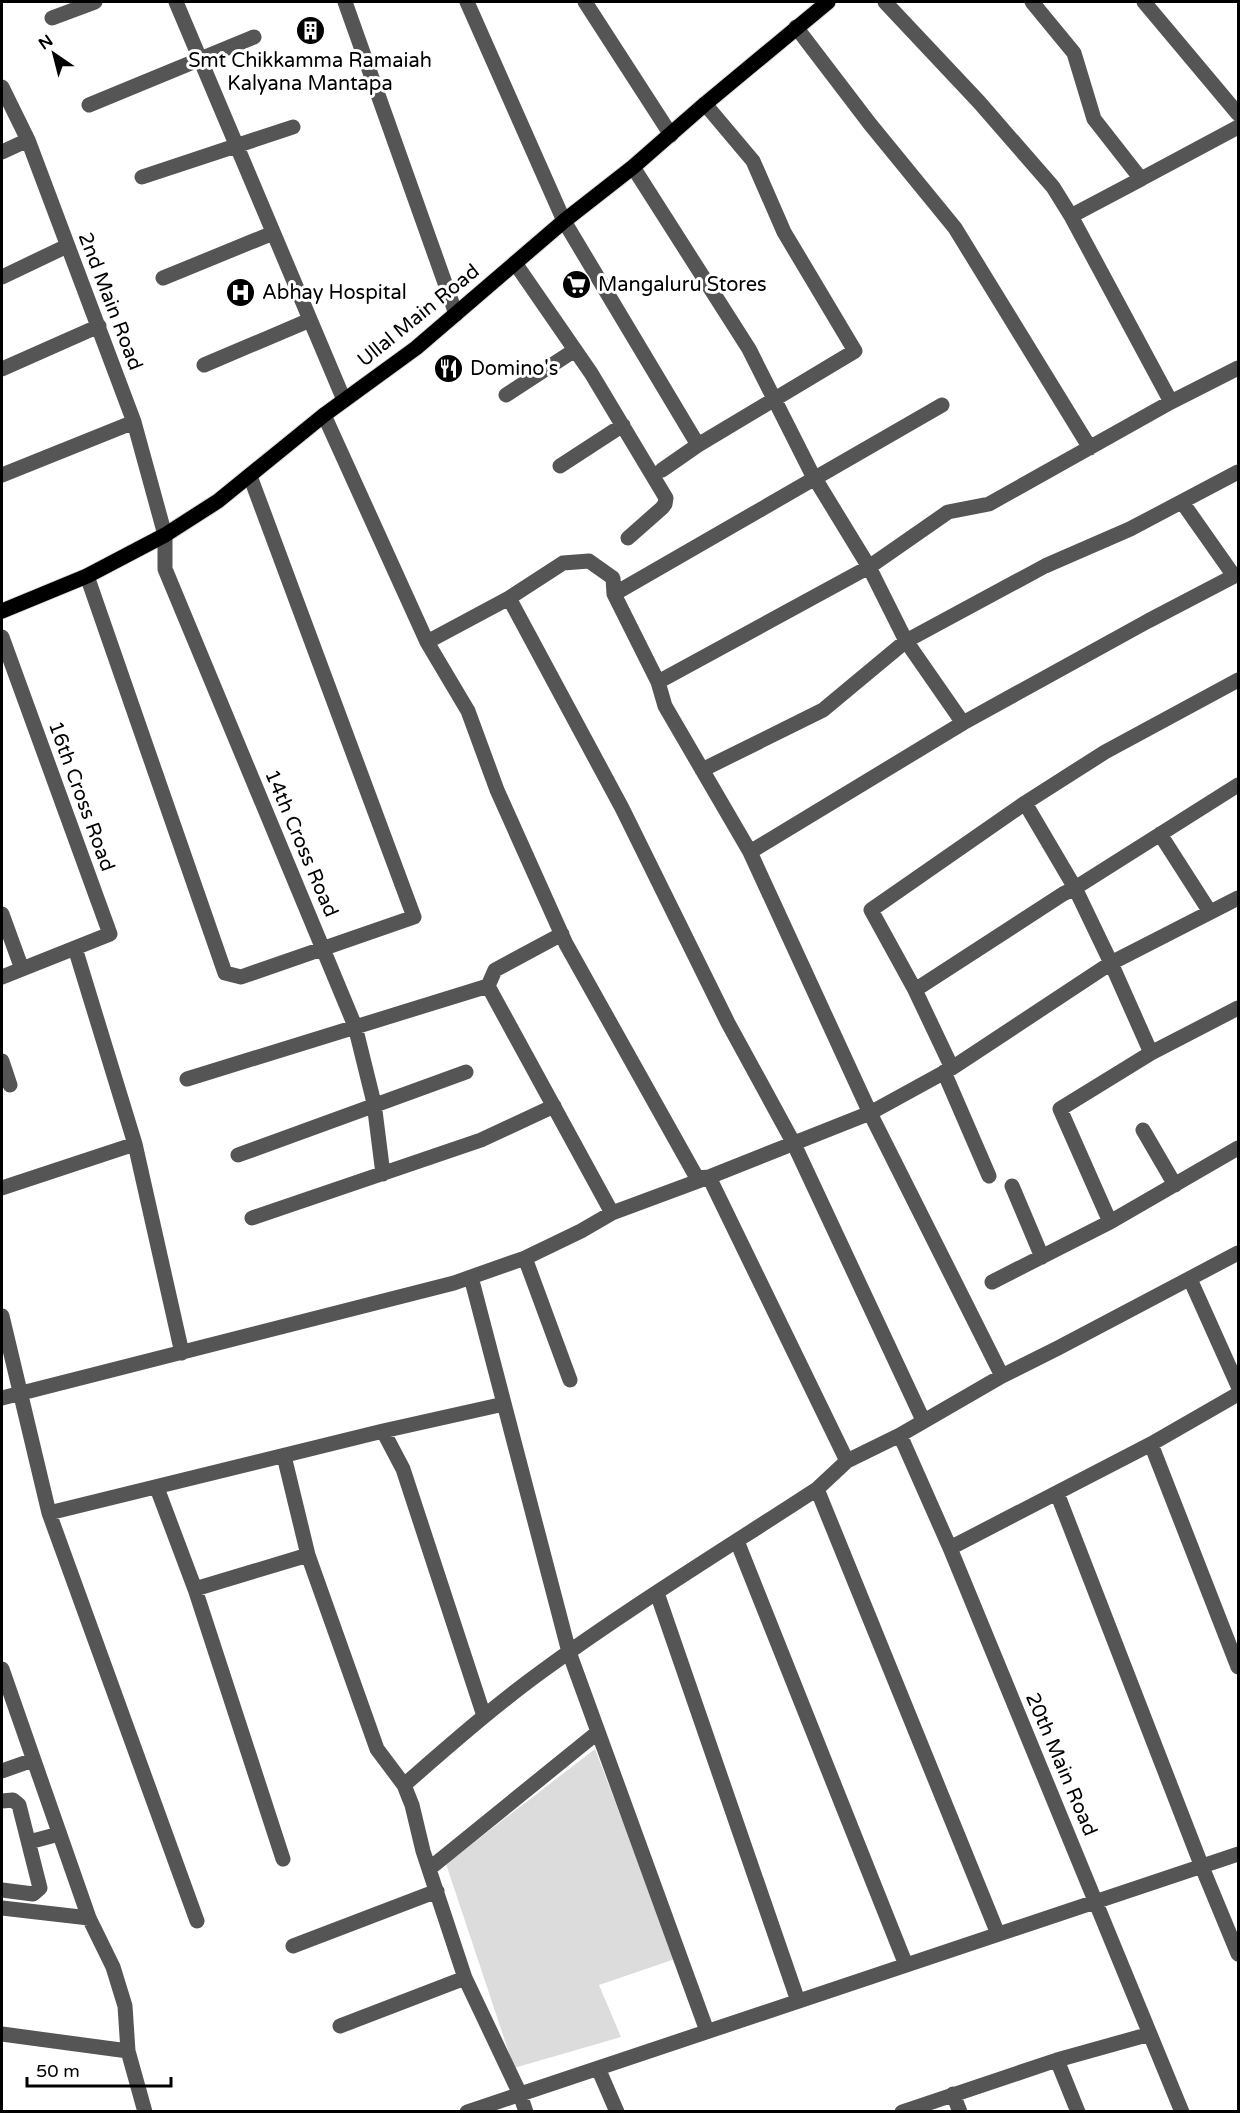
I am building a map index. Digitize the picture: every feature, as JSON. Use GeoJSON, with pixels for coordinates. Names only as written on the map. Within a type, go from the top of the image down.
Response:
{"type":"FeatureCollection","features":[{"type":"Feature","properties":{"kind":"main road","name":"Ullal Main Road"},"geometry":{"type":"LineString","coordinates":[[2,611],[87,576],[165,535],[218,501],[324,415],[416,348],[564,221],[633,167],[828,2]]}},
{"type":"Feature","properties":{"kind":"street"},"geometry":{"type":"LineString","coordinates":[[52,18],[95,2]]}},
{"type":"Feature","properties":{"kind":"street"},"geometry":{"type":"LineString","coordinates":[[176,2],[344,400]]}},
{"type":"Feature","properties":{"kind":"street"},"geometry":{"type":"LineString","coordinates":[[345,2],[456,315]]}},
{"type":"Feature","properties":{"kind":"street"},"geometry":{"type":"LineString","coordinates":[[467,2],[564,221],[698,446]]}},
{"type":"Feature","properties":{"kind":"street"},"geometry":{"type":"LineString","coordinates":[[585,2],[671,135]]}},
{"type":"Feature","properties":{"kind":"street"},"geometry":{"type":"LineString","coordinates":[[885,2],[979,102],[1053,187],[1071,216],[1171,402]]}},
{"type":"Feature","properties":{"kind":"street"},"geometry":{"type":"LineString","coordinates":[[1032,2],[1074,53],[1094,119],[1141,179]]}},
{"type":"Feature","properties":{"kind":"street"},"geometry":{"type":"LineString","coordinates":[[1143,2],[1239,114]]}},
{"type":"Feature","properties":{"kind":"street"},"geometry":{"type":"LineString","coordinates":[[796,27],[870,124],[955,228],[1090,448]]}},
{"type":"Feature","properties":{"kind":"street"},"geometry":{"type":"LineString","coordinates":[[89,105],[254,37]]}},
{"type":"Feature","properties":{"kind":"street","name":"2nd Main Road"},"geometry":{"type":"LineString","coordinates":[[2,87],[28,140],[134,422],[165,535]]}},
{"type":"Feature","properties":{"kind":"street"},"geometry":{"type":"LineString","coordinates":[[662,470],[855,351],[784,232],[753,161],[705,104]]}},
{"type":"Feature","properties":{"kind":"street"},"geometry":{"type":"LineString","coordinates":[[142,177],[293,127]]}},
{"type":"Feature","properties":{"kind":"street"},"geometry":{"type":"LineString","coordinates":[[1071,216],[1239,127]]}},
{"type":"Feature","properties":{"kind":"street"},"geometry":{"type":"LineString","coordinates":[[2,152],[28,140]]}},
{"type":"Feature","properties":{"kind":"street"},"geometry":{"type":"LineString","coordinates":[[633,167],[749,350],[816,479],[869,567],[906,641],[963,723]]}},
{"type":"Feature","properties":{"kind":"street"},"geometry":{"type":"LineString","coordinates":[[163,278],[273,233]]}},
{"type":"Feature","properties":{"kind":"street"},"geometry":{"type":"LineString","coordinates":[[2,276],[68,246]]}},
{"type":"Feature","properties":{"kind":"street"},"geometry":{"type":"LineString","coordinates":[[515,263],[575,350],[666,501],[662,508],[628,538]]}},
{"type":"Feature","properties":{"kind":"street"},"geometry":{"type":"LineString","coordinates":[[204,365],[310,320]]}},
{"type":"Feature","properties":{"kind":"street"},"geometry":{"type":"LineString","coordinates":[[2,369],[99,326]]}},
{"type":"Feature","properties":{"kind":"street"},"geometry":{"type":"LineString","coordinates":[[506,395],[575,350]]}},
{"type":"Feature","properties":{"kind":"street"},"geometry":{"type":"LineString","coordinates":[[658,682],[869,567],[948,512],[989,504],[1171,402],[1239,368]]}},
{"type":"Feature","properties":{"kind":"street"},"geometry":{"type":"LineString","coordinates":[[614,594],[942,405]]}},
{"type":"Feature","properties":{"kind":"street"},"geometry":{"type":"LineString","coordinates":[[324,415],[427,642],[468,711],[497,790],[562,934],[697,1178],[709,1177]]}},
{"type":"Feature","properties":{"kind":"street"},"geometry":{"type":"LineString","coordinates":[[2,475],[134,422]]}},
{"type":"Feature","properties":{"kind":"street"},"geometry":{"type":"LineString","coordinates":[[560,466],[622,425]]}},
{"type":"Feature","properties":{"kind":"street"},"geometry":{"type":"LineString","coordinates":[[702,770],[823,710],[906,641],[1045,566],[1130,529],[1239,471]]}},
{"type":"Feature","properties":{"kind":"street"},"geometry":{"type":"LineString","coordinates":[[87,576],[225,973],[241,977],[414,917],[250,476]]}},
{"type":"Feature","properties":{"kind":"street"},"geometry":{"type":"LineString","coordinates":[[750,852],[963,723],[1236,575],[1182,502]]}},
{"type":"Feature","properties":{"kind":"street","name":"14th Cross Road"},"geometry":{"type":"LineString","coordinates":[[165,535],[165,569],[355,1026],[375,1105],[383,1174]]}},
{"type":"Feature","properties":{"kind":"street"},"geometry":{"type":"LineString","coordinates":[[427,642],[509,598],[563,563],[589,561],[613,578],[614,594],[658,682],[665,706],[750,852],[870,1113],[1002,1376]]}},
{"type":"Feature","properties":{"kind":"street"},"geometry":{"type":"LineString","coordinates":[[509,598],[622,808],[728,1023],[793,1142],[923,1420]]}},
{"type":"Feature","properties":{"kind":"street","name":"16th Cross Road"},"geometry":{"type":"LineString","coordinates":[[2,638],[110,934],[75,948]]}},
{"type":"Feature","properties":{"kind":"street"},"geometry":{"type":"LineString","coordinates":[[989,1176],[915,990],[871,910],[1025,803],[1105,752],[1239,680]]}},
{"type":"Feature","properties":{"kind":"street"},"geometry":{"type":"LineString","coordinates":[[915,990],[1063,894],[1239,785]]}},
{"type":"Feature","properties":{"kind":"street"},"geometry":{"type":"LineString","coordinates":[[1025,803],[1075,888],[1151,1053]]}},
{"type":"Feature","properties":{"kind":"street"},"geometry":{"type":"LineString","coordinates":[[1160,834],[1210,912]]}},
{"type":"Feature","properties":{"kind":"street"},"geometry":{"type":"LineString","coordinates":[[2,1398],[471,1277],[525,1258],[612,1213],[870,1113],[948,1070],[1111,963],[1239,898]]}},
{"type":"Feature","properties":{"kind":"street"},"geometry":{"type":"LineString","coordinates":[[2,914],[22,969]]}},
{"type":"Feature","properties":{"kind":"street"},"geometry":{"type":"LineString","coordinates":[[187,1079],[488,986],[495,970],[562,934]]}},
{"type":"Feature","properties":{"kind":"street"},"geometry":{"type":"LineString","coordinates":[[2,977],[75,948],[135,1144],[182,1353]]}},
{"type":"Feature","properties":{"kind":"street"},"geometry":{"type":"LineString","coordinates":[[488,986],[612,1213]]}},
{"type":"Feature","properties":{"kind":"street"},"geometry":{"type":"LineString","coordinates":[[1110,1222],[1060,1109],[1151,1053],[1239,1008]]}},
{"type":"Feature","properties":{"kind":"street"},"geometry":{"type":"LineString","coordinates":[[2,1061],[10,1085]]}},
{"type":"Feature","properties":{"kind":"street"},"geometry":{"type":"LineString","coordinates":[[238,1155],[466,1072]]}},
{"type":"Feature","properties":{"kind":"street"},"geometry":{"type":"LineString","coordinates":[[252,1218],[481,1140],[554,1106]]}},
{"type":"Feature","properties":{"kind":"street"},"geometry":{"type":"LineString","coordinates":[[1143,1130],[1175,1185]]}},
{"type":"Feature","properties":{"kind":"street"},"geometry":{"type":"LineString","coordinates":[[2,1188],[135,1144]]}},
{"type":"Feature","properties":{"kind":"street"},"geometry":{"type":"LineString","coordinates":[[992,1282],[1110,1222],[1239,1148]]}},
{"type":"Feature","properties":{"kind":"street"},"geometry":{"type":"LineString","coordinates":[[709,1177],[847,1461]]}},
{"type":"Feature","properties":{"kind":"street"},"geometry":{"type":"LineString","coordinates":[[1012,1186],[1042,1257]]}},
{"type":"Feature","properties":{"kind":"street"},"geometry":{"type":"LineString","coordinates":[[404,1785],[484,1716],[569,1652],[817,1489],[847,1461],[900,1435],[1002,1376],[1239,1253]]}},
{"type":"Feature","properties":{"kind":"street"},"geometry":{"type":"LineString","coordinates":[[525,1258],[570,1380]]}},
{"type":"Feature","properties":{"kind":"street"},"geometry":{"type":"LineString","coordinates":[[471,1277],[569,1652],[707,2031]]}},
{"type":"Feature","properties":{"kind":"street"},"geometry":{"type":"LineString","coordinates":[[1190,1278],[1239,1386]]}},
{"type":"Feature","properties":{"kind":"street"},"geometry":{"type":"LineString","coordinates":[[2,1316],[49,1513],[197,1921]]}},
{"type":"Feature","properties":{"kind":"street"},"geometry":{"type":"LineString","coordinates":[[950,1548],[1151,1444],[1239,1394]]}},
{"type":"Feature","properties":{"kind":"street"},"geometry":{"type":"LineString","coordinates":[[49,1513],[383,1431],[504,1404]]}},
{"type":"Feature","properties":{"kind":"street"},"geometry":{"type":"LineString","coordinates":[[383,1431],[404,1469],[484,1716]]}},
{"type":"Feature","properties":{"kind":"street","name":"20th Main Road"},"geometry":{"type":"LineString","coordinates":[[900,1435],[950,1548],[1182,2112]]}},
{"type":"Feature","properties":{"kind":"street"},"geometry":{"type":"LineString","coordinates":[[1151,1444],[1239,1668]]}},
{"type":"Feature","properties":{"kind":"street"},"geometry":{"type":"LineString","coordinates":[[284,1456],[308,1555],[377,1749],[404,1785],[465,1978],[520,2094],[526,2112]]}},
{"type":"Feature","properties":{"kind":"street"},"geometry":{"type":"LineString","coordinates":[[157,1488],[195,1589],[283,1860]]}},
{"type":"Feature","properties":{"kind":"street"},"geometry":{"type":"LineString","coordinates":[[817,1489],[998,1934]]}},
{"type":"Feature","properties":{"kind":"street"},"geometry":{"type":"LineString","coordinates":[[1057,1493],[1202,1867],[1239,1954]]}},
{"type":"Feature","properties":{"kind":"street"},"geometry":{"type":"LineString","coordinates":[[737,1541],[906,1965]]}},
{"type":"Feature","properties":{"kind":"street"},"geometry":{"type":"LineString","coordinates":[[195,1589],[308,1555]]}},
{"type":"Feature","properties":{"kind":"street"},"geometry":{"type":"LineString","coordinates":[[657,1593],[798,2001]]}},
{"type":"Feature","properties":{"kind":"street"},"geometry":{"type":"LineString","coordinates":[[2,1669],[89,1918],[113,1967],[125,2006],[128,2051],[145,2112]]}},
{"type":"Feature","properties":{"kind":"street"},"geometry":{"type":"LineString","coordinates":[[429,1869],[598,1732]]}},
{"type":"Feature","properties":{"kind":"street"},"geometry":{"type":"LineString","coordinates":[[2,1771],[33,1760]]}},
{"type":"Feature","properties":{"kind":"street"},"geometry":{"type":"LineString","coordinates":[[2,1801],[13,1800],[19,1805],[40,1888],[33,1894],[2,1890]]}},
{"type":"Feature","properties":{"kind":"street"},"geometry":{"type":"LineString","coordinates":[[29,1842],[59,1834]]}},
{"type":"Feature","properties":{"kind":"street"},"geometry":{"type":"LineString","coordinates":[[467,2112],[1239,1854]]}},
{"type":"Feature","properties":{"kind":"street"},"geometry":{"type":"LineString","coordinates":[[293,1946],[437,1891]]}},
{"type":"Feature","properties":{"kind":"street"},"geometry":{"type":"LineString","coordinates":[[2,1908],[89,1918]]}},
{"type":"Feature","properties":{"kind":"street"},"geometry":{"type":"LineString","coordinates":[[339,2026],[465,1978]]}},
{"type":"Feature","properties":{"kind":"street"},"geometry":{"type":"LineString","coordinates":[[2,2034],[128,2051]]}},
{"type":"Feature","properties":{"kind":"street"},"geometry":{"type":"LineString","coordinates":[[902,2112],[1057,2060],[1150,2034]]}},
{"type":"Feature","properties":{"kind":"street"},"geometry":{"type":"LineString","coordinates":[[1057,2060],[1078,2112]]}},
{"type":"Feature","properties":{"kind":"street"},"geometry":{"type":"LineString","coordinates":[[598,2068],[616,2112]]}},
{"type":"Feature","properties":{"kind":"street"},"geometry":{"type":"LineString","coordinates":[[953,2094],[960,2112]]}},
{"type":"Feature","properties":{"kind":"shaded area"},"geometry":{"type":"Polygon","coordinates":[[[595,1749],[675,1959],[599,1985],[621,2037],[514,2068],[446,1864],[595,1749]]]}},
{"type":"Feature","properties":{"kind":"place","name":"Smt Chikkamma Ramaiah Kalyana Mantapa"},"geometry":{"type":"Point","coordinates":[310,30]}},
{"type":"Feature","properties":{"kind":"place","name":"Mangaluru Stores"},"geometry":{"type":"Point","coordinates":[577,284]}},
{"type":"Feature","properties":{"kind":"place","name":"Abhay Hospital"},"geometry":{"type":"Point","coordinates":[241,292]}},
{"type":"Feature","properties":{"kind":"place","name":"Domino's"},"geometry":{"type":"Point","coordinates":[449,368]}}]}
